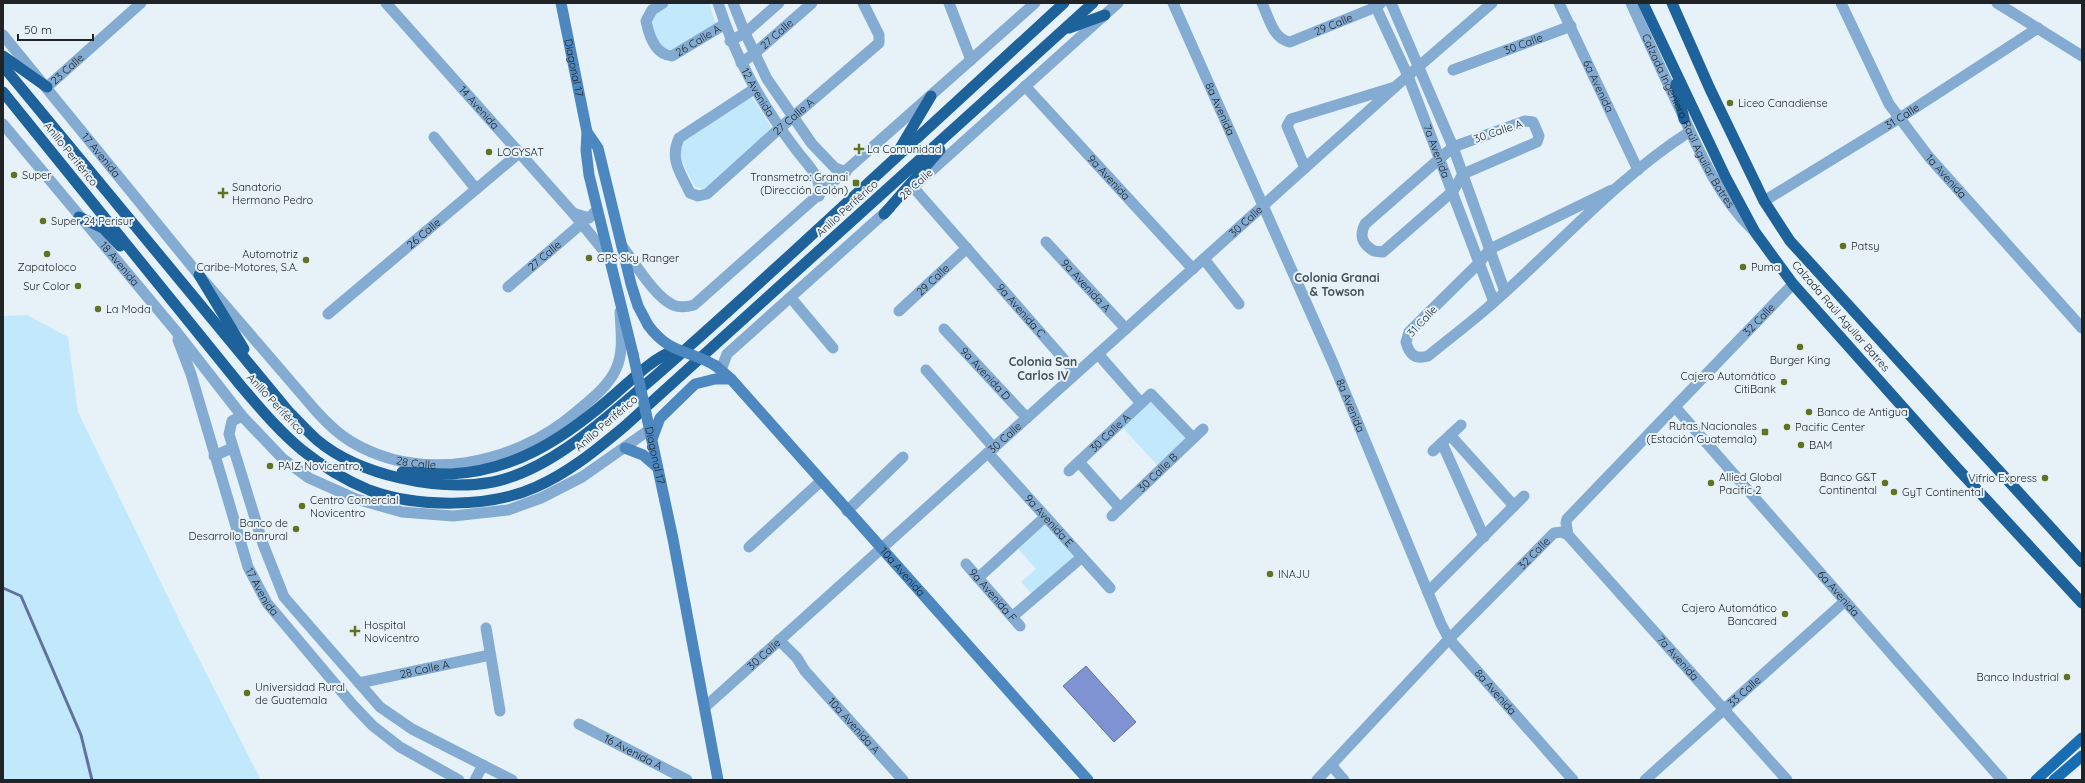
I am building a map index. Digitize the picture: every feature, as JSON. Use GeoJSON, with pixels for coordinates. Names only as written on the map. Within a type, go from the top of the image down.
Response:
{"type":"FeatureCollection","features":[{"type":"Feature","properties":{"kind":"highway","name":"Anillo Periférico"},"geometry":{"type":"LineString","coordinates":[[3,66],[262,380],[289,412],[318,440],[343,457],[373,471],[415,480],[455,484],[493,482],[522,472],[570,447],[704,333],[1064,3]]}},
{"type":"Feature","properties":{"kind":"highway","name":"Anillo Periférico"},"geometry":{"type":"LineString","coordinates":[[3,92],[141,260],[241,386],[276,426],[302,450],[336,474],[370,490],[410,500],[456,504],[505,497],[536,487],[583,462],[626,426],[680,375],[974,112],[1093,3]]}},
{"type":"Feature","properties":{"kind":"highway","name":"Calzada Raúl Aguilar Batres"},"geometry":{"type":"LineString","coordinates":[[1643,3],[1725,176],[1755,232],[1793,284],[1957,468],[2082,603]]}},
{"type":"Feature","properties":{"kind":"highway","name":"Calzada Raúl Aguilar Batres"},"geometry":{"type":"LineString","coordinates":[[1672,3],[1710,89],[1764,201],[1790,241],[2082,562]]}},
{"type":"Feature","properties":{"kind":"highway"},"geometry":{"type":"LineString","coordinates":[[1062,30],[1105,15]]}},
{"type":"Feature","properties":{"kind":"highway"},"geometry":{"type":"LineString","coordinates":[[3,56],[46,87]]}},
{"type":"Feature","properties":{"kind":"highway"},"geometry":{"type":"LineString","coordinates":[[1671,64],[1684,119]]}},
{"type":"Feature","properties":{"kind":"highway"},"geometry":{"type":"LineString","coordinates":[[893,160],[931,96]]}},
{"type":"Feature","properties":{"kind":"highway"},"geometry":{"type":"LineString","coordinates":[[884,214],[974,112]]}},
{"type":"Feature","properties":{"kind":"highway"},"geometry":{"type":"LineString","coordinates":[[79,217],[103,228],[124,250],[141,260]]}},
{"type":"Feature","properties":{"kind":"highway"},"geometry":{"type":"LineString","coordinates":[[199,275],[262,380]]}},
{"type":"Feature","properties":{"kind":"highway"},"geometry":{"type":"LineString","coordinates":[[373,471],[451,474],[483,470],[528,456],[568,432],[648,366],[664,354],[675,350]]}},
{"type":"Feature","properties":{"kind":"main road","name":"Diagonal 17"},"geometry":{"type":"LineString","coordinates":[[561,3],[587,132],[586,150],[589,174],[620,306],[633,354],[650,431],[705,707],[718,780]]}},
{"type":"Feature","properties":{"kind":"main road","name":"Diagonal 17"},"geometry":{"type":"LineString","coordinates":[[587,132],[598,148],[620,244],[636,299],[648,326],[660,340],[675,350],[704,359],[718,368]]}},
{"type":"Feature","properties":{"kind":"main road","name":"10a Avenida"},"geometry":{"type":"LineString","coordinates":[[718,368],[730,379],[820,482],[1088,780]]}},
{"type":"Feature","properties":{"kind":"main road"},"geometry":{"type":"LineString","coordinates":[[650,431],[660,418],[695,384],[715,379],[730,379]]}},
{"type":"Feature","properties":{"kind":"main road"},"geometry":{"type":"LineString","coordinates":[[625,448],[643,455],[657,467]]}},
{"type":"Feature","properties":{"kind":"main road"},"geometry":{"type":"LineString","coordinates":[[2036,780],[2082,738]]}},
{"type":"Feature","properties":{"kind":"main road"},"geometry":{"type":"LineString","coordinates":[[2054,780],[2082,756]]}},
{"type":"Feature","properties":{"kind":"street","name":"23 Calle"},"geometry":{"type":"LineString","coordinates":[[46,87],[141,3]]}},
{"type":"Feature","properties":{"kind":"street","name":"14 Avenida"},"geometry":{"type":"LineString","coordinates":[[386,3],[573,212],[581,224],[608,256]]}},
{"type":"Feature","properties":{"kind":"street","name":"26 Calle A"},"geometry":{"type":"LineString","coordinates":[[663,3],[652,10],[646,21],[656,48],[664,56],[672,56],[724,24]]}},
{"type":"Feature","properties":{"kind":"street","name":"12 Avenida"},"geometry":{"type":"LineString","coordinates":[[718,3],[730,41],[754,89],[780,128],[820,182],[819,196]]}},
{"type":"Feature","properties":{"kind":"street","name":"12 Avenida"},"geometry":{"type":"LineString","coordinates":[[733,3],[767,80],[812,144],[831,165],[846,172]]}},
{"type":"Feature","properties":{"kind":"street","name":"27 Calle"},"geometry":{"type":"LineString","coordinates":[[730,41],[745,33],[779,3]]}},
{"type":"Feature","properties":{"kind":"street","name":"27 Calle"},"geometry":{"type":"LineString","coordinates":[[741,63],[755,54],[812,3]]}},
{"type":"Feature","properties":{"kind":"street","name":"27 Calle A"},"geometry":{"type":"LineString","coordinates":[[754,89],[678,138],[674,148],[674,158],[690,193],[698,196],[707,194],[793,116],[875,48],[880,39],[863,3]]}},
{"type":"Feature","properties":{"kind":"street"},"geometry":{"type":"LineString","coordinates":[[949,3],[972,60]]}},
{"type":"Feature","properties":{"kind":"street"},"geometry":{"type":"LineString","coordinates":[[620,244],[660,296],[673,305],[683,308],[694,305],[819,196],[1035,3]]}},
{"type":"Feature","properties":{"kind":"street","name":"28 Calle"},"geometry":{"type":"LineString","coordinates":[[718,368],[727,354],[1118,3]]}},
{"type":"Feature","properties":{"kind":"street","name":"8a Avenida"},"geometry":{"type":"LineString","coordinates":[[1173,3],[1264,206],[1449,639],[1572,780]]}},
{"type":"Feature","properties":{"kind":"street","name":"29 Calle"},"geometry":{"type":"LineString","coordinates":[[1262,3],[1277,36],[1284,41],[1290,42],[1377,4]]}},
{"type":"Feature","properties":{"kind":"street","name":"7a Avenida"},"geometry":{"type":"LineString","coordinates":[[1391,3],[1453,147],[1505,292]]}},
{"type":"Feature","properties":{"kind":"street","name":"30 Calle"},"geometry":{"type":"LineString","coordinates":[[705,707],[1395,87],[1492,3]]}},
{"type":"Feature","properties":{"kind":"street","name":"6a Avenida"},"geometry":{"type":"LineString","coordinates":[[1559,3],[1638,170]]}},
{"type":"Feature","properties":{"kind":"street","name":"Calzada Ingeniero Raúl Aguilar Batres"},"geometry":{"type":"LineString","coordinates":[[1631,3],[1689,132],[1714,180],[1742,220],[1755,232]]}},
{"type":"Feature","properties":{"kind":"street","name":"1a Avenida"},"geometry":{"type":"LineString","coordinates":[[1841,3],[1885,98],[1898,119],[1929,158],[2082,328]]}},
{"type":"Feature","properties":{"kind":"street"},"geometry":{"type":"LineString","coordinates":[[1996,3],[2082,56]]}},
{"type":"Feature","properties":{"kind":"street","name":"7a Avenida"},"geometry":{"type":"LineString","coordinates":[[1377,4],[1408,76],[1453,190],[1494,302]]}},
{"type":"Feature","properties":{"kind":"street","name":"30 Calle"},"geometry":{"type":"LineString","coordinates":[[1453,70],[1571,26]]}},
{"type":"Feature","properties":{"kind":"street","name":"31 Calle"},"geometry":{"type":"LineString","coordinates":[[1764,201],[1898,119],[2038,28]]}},
{"type":"Feature","properties":{"kind":"street","name":"17 Avenida"},"geometry":{"type":"LineString","coordinates":[[3,35],[199,275]]}},
{"type":"Feature","properties":{"kind":"street","name":"9a Avenida"},"geometry":{"type":"LineString","coordinates":[[1025,86],[1193,269]]}},
{"type":"Feature","properties":{"kind":"street","name":"30 Calle"},"geometry":{"type":"LineString","coordinates":[[1305,168],[1287,126],[1291,119],[1395,87]]}},
{"type":"Feature","properties":{"kind":"street","name":"30 Calle A"},"geometry":{"type":"LineString","coordinates":[[1525,121],[1533,122],[1539,136],[1537,142],[1463,174],[1453,190],[1383,252],[1374,251],[1362,241],[1361,234],[1365,224],[1453,147],[1525,121]]}},
{"type":"Feature","properties":{"kind":"street","name":"18 Avenida"},"geometry":{"type":"LineString","coordinates":[[3,124],[79,217],[175,330]]}},
{"type":"Feature","properties":{"kind":"street","name":"31 Calle"},"geometry":{"type":"LineString","coordinates":[[1612,190],[1490,249],[1479,263],[1409,332],[1406,337],[1407,346],[1415,357],[1428,356],[1494,302],[1612,190],[1638,170],[1659,151],[1689,132]]}},
{"type":"Feature","properties":{"kind":"street"},"geometry":{"type":"LineString","coordinates":[[434,137],[476,189]]}},
{"type":"Feature","properties":{"kind":"street","name":"26 Calle"},"geometry":{"type":"LineString","coordinates":[[328,314],[519,153]]}},
{"type":"Feature","properties":{"kind":"street"},"geometry":{"type":"LineString","coordinates":[[913,187],[967,248]]}},
{"type":"Feature","properties":{"kind":"street"},"geometry":{"type":"LineString","coordinates":[[573,212],[589,218],[597,210]]}},
{"type":"Feature","properties":{"kind":"street","name":"27 Calle"},"geometry":{"type":"LineString","coordinates":[[508,287],[581,224]]}},
{"type":"Feature","properties":{"kind":"street","name":"9a Avenida A"},"geometry":{"type":"LineString","coordinates":[[1046,242],[1126,329]]}},
{"type":"Feature","properties":{"kind":"street","name":"29 Calle"},"geometry":{"type":"LineString","coordinates":[[899,311],[967,248]]}},
{"type":"Feature","properties":{"kind":"street","name":"9a Avenida C"},"geometry":{"type":"LineString","coordinates":[[967,248],[1076,373]]}},
{"type":"Feature","properties":{"kind":"street"},"geometry":{"type":"LineString","coordinates":[[1204,259],[1239,304]]}},
{"type":"Feature","properties":{"kind":"street","name":"28 Calle"},"geometry":{"type":"LineString","coordinates":[[199,275],[334,430],[362,448],[400,461],[427,465],[471,463],[497,456],[529,443],[562,424],[609,381],[616,369],[621,355],[620,306]]}},
{"type":"Feature","properties":{"kind":"street","name":"32 Calle"},"geometry":{"type":"LineString","coordinates":[[1568,535],[1566,523],[1567,519],[1793,284]]}},
{"type":"Feature","properties":{"kind":"street"},"geometry":{"type":"LineString","coordinates":[[790,298],[833,348]]}},
{"type":"Feature","properties":{"kind":"street","name":"9a Avenida D"},"geometry":{"type":"LineString","coordinates":[[944,329],[1026,418]]}},
{"type":"Feature","properties":{"kind":"street","name":"17 Avenida"},"geometry":{"type":"LineString","coordinates":[[175,330],[191,374],[248,567],[267,603],[352,704],[373,726],[400,747],[459,780]]}},
{"type":"Feature","properties":{"kind":"street"},"geometry":{"type":"LineString","coordinates":[[175,330],[242,416],[283,459],[309,478],[356,499],[402,512],[453,516],[508,510],[541,498],[582,477],[650,431]]}},
{"type":"Feature","properties":{"kind":"street"},"geometry":{"type":"LineString","coordinates":[[1098,354],[1141,403]]}},
{"type":"Feature","properties":{"kind":"street","name":"9a Avenida E"},"geometry":{"type":"LineString","coordinates":[[926,370],[1045,517],[1110,588]]}},
{"type":"Feature","properties":{"kind":"street","name":"30 Calle A"},"geometry":{"type":"LineString","coordinates":[[1070,471],[1151,394],[1193,438]]}},
{"type":"Feature","properties":{"kind":"street","name":"6a Avenida"},"geometry":{"type":"LineString","coordinates":[[1675,407],[1844,602],[2002,780]]}},
{"type":"Feature","properties":{"kind":"street","name":"17 Avenida"},"geometry":{"type":"LineString","coordinates":[[242,416],[233,420],[230,424],[229,434],[232,448],[263,544],[284,597],[380,707],[412,729],[512,780]]}},
{"type":"Feature","properties":{"kind":"street"},"geometry":{"type":"LineString","coordinates":[[1433,451],[1461,424]]}},
{"type":"Feature","properties":{"kind":"street","name":"30 Calle B"},"geometry":{"type":"LineString","coordinates":[[1112,516],[1203,429]]}},
{"type":"Feature","properties":{"kind":"street"},"geometry":{"type":"LineString","coordinates":[[1446,439],[1484,536]]}},
{"type":"Feature","properties":{"kind":"street"},"geometry":{"type":"LineString","coordinates":[[1446,439],[1514,506]]}},
{"type":"Feature","properties":{"kind":"street"},"geometry":{"type":"LineString","coordinates":[[214,456],[232,448]]}},
{"type":"Feature","properties":{"kind":"street"},"geometry":{"type":"LineString","coordinates":[[847,511],[904,457]]}},
{"type":"Feature","properties":{"kind":"street"},"geometry":{"type":"LineString","coordinates":[[1080,462],[1120,508]]}},
{"type":"Feature","properties":{"kind":"street"},"geometry":{"type":"LineString","coordinates":[[749,547],[820,482]]}},
{"type":"Feature","properties":{"kind":"street"},"geometry":{"type":"LineString","coordinates":[[1428,592],[1524,496]]}},
{"type":"Feature","properties":{"kind":"street"},"geometry":{"type":"LineString","coordinates":[[978,578],[1045,517]]}},
{"type":"Feature","properties":{"kind":"street","name":"32 Calle"},"geometry":{"type":"LineString","coordinates":[[1317,780],[1449,639],[1554,533],[1562,532],[1568,535]]}},
{"type":"Feature","properties":{"kind":"street","name":"7a Avenida"},"geometry":{"type":"LineString","coordinates":[[1568,535],[1787,780]]}},
{"type":"Feature","properties":{"kind":"street"},"geometry":{"type":"LineString","coordinates":[[1012,617],[1082,557]]}},
{"type":"Feature","properties":{"kind":"street","name":"9a Avenida F"},"geometry":{"type":"LineString","coordinates":[[966,564],[1020,626]]}},
{"type":"Feature","properties":{"kind":"street","name":"33 Calle"},"geometry":{"type":"LineString","coordinates":[[1645,780],[1844,602]]}},
{"type":"Feature","properties":{"kind":"street"},"geometry":{"type":"LineString","coordinates":[[486,628],[500,711]]}},
{"type":"Feature","properties":{"kind":"street","name":"10a Avenida A"},"geometry":{"type":"LineString","coordinates":[[777,642],[791,664],[805,671],[903,780]]}},
{"type":"Feature","properties":{"kind":"street","name":"28 Calle A"},"geometry":{"type":"LineString","coordinates":[[359,683],[490,655]]}},
{"type":"Feature","properties":{"kind":"street","name":"16 Avenida A"},"geometry":{"type":"LineString","coordinates":[[579,724],[687,780]]}},
{"type":"Feature","properties":{"kind":"street"},"geometry":{"type":"LineString","coordinates":[[1331,764],[1344,780]]}},
{"type":"Feature","properties":{"kind":"street"},"geometry":{"type":"LineString","coordinates":[[475,780],[483,765]]}},
{"type":"Feature","properties":{"kind":"shaded area"},"geometry":{"type":"Polygon","coordinates":[[[672,3],[709,3],[716,25],[662,55],[646,18],[672,3]]]}},
{"type":"Feature","properties":{"kind":"shaded area"},"geometry":{"type":"Polygon","coordinates":[[[751,96],[772,128],[705,189],[695,187],[679,156],[682,143],[751,96]]]}},
{"type":"Feature","properties":{"kind":"shaded area"},"geometry":{"type":"Polygon","coordinates":[[[27,315],[68,337],[78,412],[182,626],[261,780],[3,780],[3,316],[27,315]]]}},
{"type":"Feature","properties":{"kind":"shaded area"},"geometry":{"type":"Polygon","coordinates":[[[1151,401],[1186,439],[1158,466],[1123,428],[1151,401]]]}},
{"type":"Feature","properties":{"kind":"shaded area"},"geometry":{"type":"Polygon","coordinates":[[[1045,525],[1074,557],[1032,594],[1021,582],[1036,569],[1018,549],[1045,525]]]}},
{"type":"Feature","properties":{"kind":"water"},"geometry":{"type":"Polygon","coordinates":[[[1086,666],[1136,722],[1114,742],[1063,686],[1086,666]]]}},
{"type":"Feature","properties":{"kind":"waterway"},"geometry":{"type":"LineString","coordinates":[[3,588],[21,596],[81,735],[92,780]]}},
{"type":"Feature","properties":{"kind":"place","name":"Liceo Canadiense"},"geometry":{"type":"Point","coordinates":[1730,103]}},
{"type":"Feature","properties":{"kind":"place","name":"La Comunidad"},"geometry":{"type":"Point","coordinates":[859,149]}},
{"type":"Feature","properties":{"kind":"place","name":"LOGYSAT"},"geometry":{"type":"Point","coordinates":[489,152]}},
{"type":"Feature","properties":{"kind":"place","name":"Super"},"geometry":{"type":"Point","coordinates":[14,175]}},
{"type":"Feature","properties":{"kind":"place","name":"Transmetro: Granai (Dirección Colón)"},"geometry":{"type":"Point","coordinates":[856,183]}},
{"type":"Feature","properties":{"kind":"place","name":"Sanatorio Hermano Pedro"},"geometry":{"type":"Point","coordinates":[223,193]}},
{"type":"Feature","properties":{"kind":"place","name":"Super 24 Perisur"},"geometry":{"type":"Point","coordinates":[43,221]}},
{"type":"Feature","properties":{"kind":"place","name":"Patsy"},"geometry":{"type":"Point","coordinates":[1843,246]}},
{"type":"Feature","properties":{"kind":"place","name":"Zapatoloco"},"geometry":{"type":"Point","coordinates":[47,254]}},
{"type":"Feature","properties":{"kind":"place","name":"GPS Sky Ranger"},"geometry":{"type":"Point","coordinates":[589,258]}},
{"type":"Feature","properties":{"kind":"place","name":"Automotriz Caribe-Motores, S.A."},"geometry":{"type":"Point","coordinates":[306,260]}},
{"type":"Feature","properties":{"kind":"place","name":"Puma"},"geometry":{"type":"Point","coordinates":[1743,267]}},
{"type":"Feature","properties":{"kind":"place","name":"Sur Color"},"geometry":{"type":"Point","coordinates":[78,286]}},
{"type":"Feature","properties":{"kind":"place","name":"La Moda"},"geometry":{"type":"Point","coordinates":[98,309]}},
{"type":"Feature","properties":{"kind":"place","name":"Burger King"},"geometry":{"type":"Point","coordinates":[1800,347]}},
{"type":"Feature","properties":{"kind":"place","name":"Cajero Automático CitiBank"},"geometry":{"type":"Point","coordinates":[1784,382]}},
{"type":"Feature","properties":{"kind":"place","name":"Banco de Antigua"},"geometry":{"type":"Point","coordinates":[1809,412]}},
{"type":"Feature","properties":{"kind":"place","name":"Pacific Center"},"geometry":{"type":"Point","coordinates":[1787,427]}},
{"type":"Feature","properties":{"kind":"place","name":"Rutas Nacionales (Estación Guatemala)"},"geometry":{"type":"Point","coordinates":[1765,432]}},
{"type":"Feature","properties":{"kind":"place","name":"BAM"},"geometry":{"type":"Point","coordinates":[1801,445]}},
{"type":"Feature","properties":{"kind":"place","name":"PAIZ Novicentro."},"geometry":{"type":"Point","coordinates":[270,466]}},
{"type":"Feature","properties":{"kind":"place","name":"Vifrio Express"},"geometry":{"type":"Point","coordinates":[2045,478]}},
{"type":"Feature","properties":{"kind":"place","name":"Allied Global Pacific 2"},"geometry":{"type":"Point","coordinates":[1711,483]}},
{"type":"Feature","properties":{"kind":"place","name":"Banco G&T Continental"},"geometry":{"type":"Point","coordinates":[1885,483]}},
{"type":"Feature","properties":{"kind":"place","name":"GyT Continental"},"geometry":{"type":"Point","coordinates":[1894,492]}},
{"type":"Feature","properties":{"kind":"place","name":"Centro Comercial Novicentro"},"geometry":{"type":"Point","coordinates":[302,506]}},
{"type":"Feature","properties":{"kind":"place","name":"Banco de Desarrollo Banrural"},"geometry":{"type":"Point","coordinates":[296,529]}},
{"type":"Feature","properties":{"kind":"place","name":"INAJU"},"geometry":{"type":"Point","coordinates":[1270,574]}},
{"type":"Feature","properties":{"kind":"place","name":"Cajero Automático Bancared"},"geometry":{"type":"Point","coordinates":[1785,614]}},
{"type":"Feature","properties":{"kind":"place","name":"Hospital Novicentro"},"geometry":{"type":"Point","coordinates":[355,631]}},
{"type":"Feature","properties":{"kind":"place","name":"Banco Industrial"},"geometry":{"type":"Point","coordinates":[2067,677]}},
{"type":"Feature","properties":{"kind":"place","name":"Universidad Rural de Guatemala"},"geometry":{"type":"Point","coordinates":[247,693]}},
{"type":"Feature","properties":{"kind":"district","name":"Colonia Granai & Towson"},"geometry":{"type":"Point","coordinates":[1337,284]}},
{"type":"Feature","properties":{"kind":"district","name":"Colonia San Carlos IV"},"geometry":{"type":"Point","coordinates":[1043,368]}}]}
